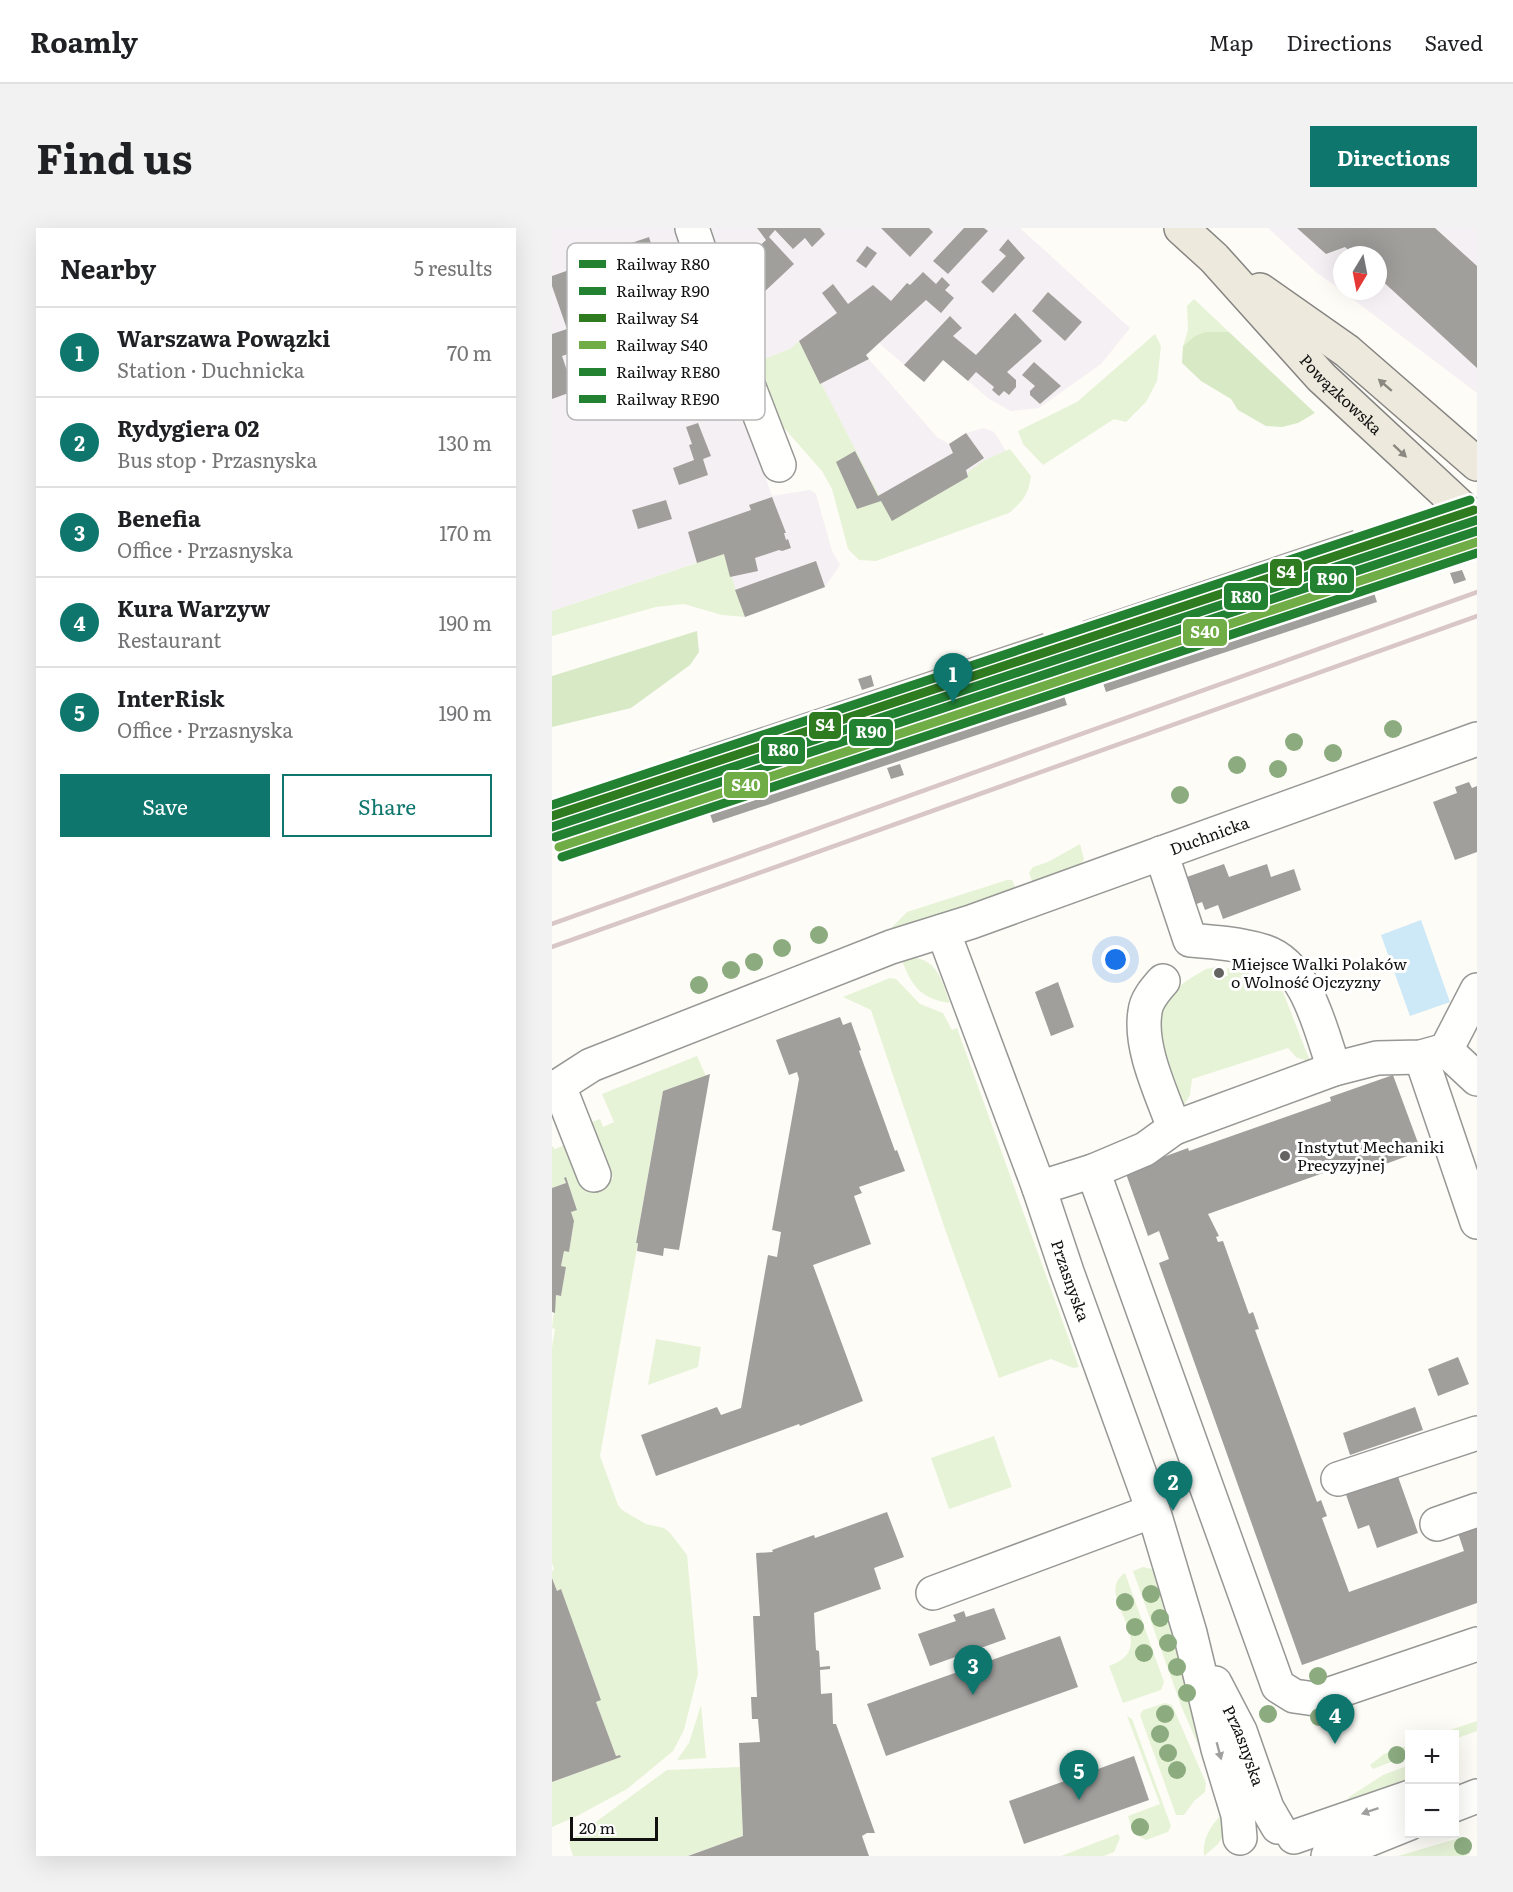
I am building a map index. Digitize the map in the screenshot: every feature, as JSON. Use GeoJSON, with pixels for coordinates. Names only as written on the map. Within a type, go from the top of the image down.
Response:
{"type":"FeatureCollection","features":[{"type":"Feature","properties":{"kind":"main road","name":"Powązkowska"},"geometry":{"type":"LineString","coordinates":[[1181,228],[1214,258],[1321,378],[1468,514]]}},
{"type":"Feature","properties":{"kind":"main road","name":"Powązkowska"},"geometry":{"type":"LineString","coordinates":[[1214,258],[1347,351],[1477,464]]}},
{"type":"Feature","properties":{"kind":"street"},"geometry":{"type":"LineString","coordinates":[[692,228],[697,243]]}},
{"type":"Feature","properties":{"kind":"street"},"geometry":{"type":"LineString","coordinates":[[762,420],[779,465]]}},
{"type":"Feature","properties":{"kind":"street","name":"Duchnicka"},"geometry":{"type":"LineString","coordinates":[[555,1088],[591,1065],[891,947],[943,931],[1477,739]]}},
{"type":"Feature","properties":{"kind":"street"},"geometry":{"type":"LineString","coordinates":[[1161,853],[1190,940],[1265,951],[1295,973],[1314,1009],[1334,1069]]}},
{"type":"Feature","properties":{"kind":"street","name":"Przasnyska"},"geometry":{"type":"LineString","coordinates":[[943,931],[1039,1188],[1153,1511],[1190,1633],[1218,1749],[1238,1815],[1233,1851]]}},
{"type":"Feature","properties":{"kind":"street"},"geometry":{"type":"LineString","coordinates":[[1163,981],[1151,994],[1145,1012],[1145,1043],[1174,1128]]}},
{"type":"Feature","properties":{"kind":"street"},"geometry":{"type":"LineString","coordinates":[[1477,990],[1434,1054],[1477,1222]]}},
{"type":"Feature","properties":{"kind":"street"},"geometry":{"type":"LineString","coordinates":[[1039,1188],[1093,1171],[1145,1149],[1174,1128],[1334,1069],[1377,1058],[1434,1054],[1477,1079]]}},
{"type":"Feature","properties":{"kind":"street"},"geometry":{"type":"LineString","coordinates":[[555,1088],[594,1175]]}},
{"type":"Feature","properties":{"kind":"street"},"geometry":{"type":"LineString","coordinates":[[1093,1171],[1278,1686],[1294,1696],[1315,1699],[1477,1644]]}},
{"type":"Feature","properties":{"kind":"street"},"geometry":{"type":"LineString","coordinates":[[1338,1479],[1477,1433]]}},
{"type":"Feature","properties":{"kind":"street"},"geometry":{"type":"LineString","coordinates":[[1437,1524],[1477,1510]]}},
{"type":"Feature","properties":{"kind":"street"},"geometry":{"type":"LineString","coordinates":[[933,1593],[1153,1511]]}},
{"type":"Feature","properties":{"kind":"street","name":"Przasnyska"},"geometry":{"type":"LineString","coordinates":[[1190,1633],[1240,1731],[1267,1808],[1291,1840]]}},
{"type":"Feature","properties":{"kind":"street"},"geometry":{"type":"LineString","coordinates":[[1459,1780],[1477,1773]]}},
{"type":"Feature","properties":{"kind":"street"},"geometry":{"type":"LineString","coordinates":[[1459,1803],[1477,1796]]}},
{"type":"Feature","properties":{"kind":"street"},"geometry":{"type":"LineString","coordinates":[[1233,1851],[1251,1829],[1264,1825],[1291,1840],[1405,1799]]}},
{"type":"Feature","properties":{"kind":"street"},"geometry":{"type":"LineString","coordinates":[[1328,1856],[1405,1825]]}},
{"type":"Feature","properties":{"kind":"shaded area"},"geometry":{"type":"Polygon","coordinates":[[[552,228],[679,228],[684,243],[567,243],[567,420],[746,420],[772,496],[810,490],[816,494],[832,551],[840,565],[825,587],[745,617],[723,554],[552,611],[552,228]]]}},
{"type":"Feature","properties":{"kind":"shaded area"},"geometry":{"type":"Polygon","coordinates":[[[706,228],[1020,228],[1130,328],[1101,364],[1039,408],[1011,411],[989,399],[944,360],[924,382],[879,343],[866,356],[937,437],[949,444],[966,433],[984,428],[994,432],[1006,451],[983,461],[968,477],[892,521],[799,342],[790,349],[765,359],[765,243],[711,243],[706,228]]]}},
{"type":"Feature","properties":{"kind":"shaded area"},"geometry":{"type":"Polygon","coordinates":[[[1268,228],[1477,228],[1477,393],[1353,300],[1387,300],[1387,246],[1333,246],[1333,285],[1268,228]]]}},
{"type":"Feature","properties":{"kind":"green space"},"geometry":{"type":"Polygon","coordinates":[[[1194,299],[1229,332],[1204,334],[1183,346],[1188,330],[1187,306],[1194,299]]]}},
{"type":"Feature","properties":{"kind":"green space"},"geometry":{"type":"Polygon","coordinates":[[[1206,332],[1229,332],[1315,413],[1298,423],[1282,427],[1266,426],[1238,410],[1231,399],[1201,381],[1182,363],[1183,346],[1195,336],[1206,332]]]}},
{"type":"Feature","properties":{"kind":"green space"},"geometry":{"type":"Polygon","coordinates":[[[1155,334],[1161,346],[1157,381],[1146,402],[1126,422],[1114,419],[1043,465],[1023,444],[1018,431],[1077,402],[1155,334]]]}},
{"type":"Feature","properties":{"kind":"green space"},"geometry":{"type":"Polygon","coordinates":[[[799,341],[892,520],[968,477],[968,472],[983,461],[1010,449],[1031,476],[1024,497],[1009,513],[876,561],[859,560],[848,549],[832,489],[822,471],[784,428],[769,408],[765,398],[765,359],[790,349],[799,341]]]}},
{"type":"Feature","properties":{"kind":"green space"},"geometry":{"type":"Polygon","coordinates":[[[724,554],[745,617],[722,615],[684,604],[656,607],[552,636],[552,611],[724,554]]]}},
{"type":"Feature","properties":{"kind":"green space"},"geometry":{"type":"Polygon","coordinates":[[[697,631],[699,652],[690,665],[631,708],[552,727],[552,676],[697,631]]]}},
{"type":"Feature","properties":{"kind":"green space"},"geometry":{"type":"Polygon","coordinates":[[[1080,844],[1084,859],[1080,866],[1033,883],[1029,873],[1033,867],[1048,862],[1080,844]]]}},
{"type":"Feature","properties":{"kind":"green space"},"geometry":{"type":"Polygon","coordinates":[[[1012,880],[1016,889],[893,932],[892,927],[907,912],[1012,880]]]}},
{"type":"Feature","properties":{"kind":"green space"},"geometry":{"type":"Polygon","coordinates":[[[901,958],[921,959],[934,967],[950,1003],[931,998],[913,983],[901,958]]]}},
{"type":"Feature","properties":{"kind":"green space"},"geometry":{"type":"Polygon","coordinates":[[[1216,967],[1217,976],[1228,976],[1227,968],[1234,969],[1264,979],[1283,992],[1310,1061],[1297,1058],[1288,1048],[1192,1079],[1190,1095],[1183,1107],[1163,1055],[1159,1012],[1167,997],[1186,981],[1206,969],[1216,967]]]}},
{"type":"Feature","properties":{"kind":"green space"},"geometry":{"type":"Polygon","coordinates":[[[890,978],[896,979],[920,1004],[943,1013],[952,1030],[957,1028],[1079,1367],[1073,1368],[1051,1359],[999,1378],[946,1232],[871,1010],[843,997],[890,978]]]}},
{"type":"Feature","properties":{"kind":"green space"},"geometry":{"type":"Polygon","coordinates":[[[697,1056],[706,1076],[663,1091],[600,1456],[618,1505],[622,1510],[646,1524],[664,1528],[687,1555],[698,1674],[684,1730],[673,1751],[627,1789],[552,1827],[552,1782],[621,1757],[616,1756],[596,1702],[601,1699],[561,1590],[557,1591],[552,1577],[554,1569],[552,1563],[552,1347],[555,1329],[552,1328],[556,1295],[561,1296],[566,1268],[561,1266],[564,1251],[569,1252],[574,1221],[571,1212],[577,1209],[566,1178],[564,1179],[566,1183],[552,1188],[552,1146],[555,1149],[572,1142],[589,1187],[613,1179],[592,1122],[600,1119],[603,1127],[614,1122],[602,1094],[697,1056]]]}},
{"type":"Feature","properties":{"kind":"green space"},"geometry":{"type":"Polygon","coordinates":[[[656,1339],[701,1347],[698,1367],[648,1385],[656,1339]]]}},
{"type":"Feature","properties":{"kind":"green space"},"geometry":{"type":"Polygon","coordinates":[[[994,1436],[1012,1487],[949,1509],[931,1458],[994,1436]]]}},
{"type":"Feature","properties":{"kind":"green space"},"geometry":{"type":"Polygon","coordinates":[[[1143,1567],[1152,1569],[1158,1577],[1215,1783],[1182,1708],[1133,1571],[1143,1567]]]}},
{"type":"Feature","properties":{"kind":"green space"},"geometry":{"type":"Polygon","coordinates":[[[1125,1573],[1164,1682],[1161,1690],[1123,1703],[1109,1666],[1125,1657],[1131,1646],[1130,1634],[1116,1594],[1117,1583],[1125,1573]]]}},
{"type":"Feature","properties":{"kind":"green space"},"geometry":{"type":"Polygon","coordinates":[[[1165,1703],[1172,1705],[1206,1783],[1205,1792],[1194,1801],[1184,1815],[1176,1815],[1140,1715],[1143,1710],[1165,1703]]]}},
{"type":"Feature","properties":{"kind":"green space"},"geometry":{"type":"Polygon","coordinates":[[[701,1705],[706,1758],[677,1760],[689,1743],[701,1705]]]}},
{"type":"Feature","properties":{"kind":"green space"},"geometry":{"type":"Polygon","coordinates":[[[1127,1716],[1132,1719],[1171,1826],[1168,1832],[1146,1840],[1133,1833],[1128,1816],[1160,1804],[1127,1716]]]}},
{"type":"Feature","properties":{"kind":"green space"},"geometry":{"type":"Polygon","coordinates":[[[1477,1721],[1477,1731],[1459,1738],[1459,1730],[1450,1730],[1477,1721]]]}},
{"type":"Feature","properties":{"kind":"green space"},"geometry":{"type":"Polygon","coordinates":[[[1405,1746],[1405,1757],[1373,1769],[1370,1765],[1384,1754],[1405,1746]]]}},
{"type":"Feature","properties":{"kind":"green space"},"geometry":{"type":"Polygon","coordinates":[[[740,1767],[743,1836],[687,1856],[573,1856],[569,1843],[571,1840],[667,1770],[740,1767]]]}},
{"type":"Feature","properties":{"kind":"green space"},"geometry":{"type":"Polygon","coordinates":[[[1405,1767],[1405,1786],[1346,1802],[1349,1797],[1383,1775],[1405,1767]]]}},
{"type":"Feature","properties":{"kind":"green space"},"geometry":{"type":"Polygon","coordinates":[[[1221,1815],[1227,1830],[1218,1844],[1204,1856],[1204,1844],[1208,1834],[1221,1815]]]}},
{"type":"Feature","properties":{"kind":"green space"},"geometry":{"type":"Polygon","coordinates":[[[1118,1834],[1120,1838],[1114,1852],[1104,1856],[1061,1856],[1118,1834]]]}},
{"type":"Feature","properties":{"kind":"green space"},"geometry":{"type":"Polygon","coordinates":[[[1463,1837],[1470,1854],[1463,1856],[1398,1856],[1463,1837]]]}},
{"type":"Feature","properties":{"kind":"water"},"geometry":{"type":"Polygon","coordinates":[[[1421,920],[1450,1002],[1410,1016],[1381,935],[1421,920]]]}},
{"type":"Feature","properties":{"kind":"building"},"geometry":{"type":"Polygon","coordinates":[[[757,228],[820,228],[825,234],[812,247],[805,238],[793,249],[775,230],[769,237],[794,264],[765,291],[765,243],[763,243],[766,240],[757,228]]]}},
{"type":"Feature","properties":{"kind":"building"},"geometry":{"type":"Polygon","coordinates":[[[881,228],[929,228],[933,232],[910,257],[881,228]]]}},
{"type":"Feature","properties":{"kind":"building"},"geometry":{"type":"Polygon","coordinates":[[[964,228],[984,228],[988,231],[948,274],[933,261],[964,228]]]}},
{"type":"Feature","properties":{"kind":"building"},"geometry":{"type":"Polygon","coordinates":[[[1297,228],[1435,228],[1477,266],[1477,368],[1387,285],[1387,246],[1333,246],[1333,251],[1326,254],[1297,228]]]}},
{"type":"Feature","properties":{"kind":"building"},"geometry":{"type":"Polygon","coordinates":[[[649,237],[651,243],[631,243],[649,237]]]}},
{"type":"Feature","properties":{"kind":"building"},"geometry":{"type":"Polygon","coordinates":[[[1008,239],[1025,258],[993,293],[981,282],[1006,256],[999,250],[1008,239]]]}},
{"type":"Feature","properties":{"kind":"building"},"geometry":{"type":"Polygon","coordinates":[[[867,246],[877,253],[866,268],[856,261],[867,246]]]}},
{"type":"Feature","properties":{"kind":"building"},"geometry":{"type":"Polygon","coordinates":[[[567,271],[567,329],[552,286],[552,276],[567,271]]]}},
{"type":"Feature","properties":{"kind":"building"},"geometry":{"type":"Polygon","coordinates":[[[923,272],[936,284],[942,277],[950,285],[945,290],[954,298],[941,313],[926,300],[866,355],[869,359],[820,384],[799,341],[837,313],[822,293],[833,284],[848,304],[873,285],[891,301],[907,283],[910,285],[923,272]]]}},
{"type":"Feature","properties":{"kind":"building"},"geometry":{"type":"Polygon","coordinates":[[[1048,292],[1082,322],[1065,341],[1032,311],[1048,292]]]}},
{"type":"Feature","properties":{"kind":"building"},"geometry":{"type":"Polygon","coordinates":[[[1015,313],[1042,341],[1007,372],[1016,380],[1016,387],[1009,395],[1004,391],[999,396],[992,390],[994,387],[976,372],[968,381],[943,360],[924,382],[904,365],[950,316],[962,328],[953,336],[976,355],[1015,313]]]}},
{"type":"Feature","properties":{"kind":"building"},"geometry":{"type":"Polygon","coordinates":[[[567,329],[567,354],[562,356],[567,371],[567,394],[552,399],[552,334],[567,329]]]}},
{"type":"Feature","properties":{"kind":"building"},"geometry":{"type":"Polygon","coordinates":[[[1034,362],[1061,386],[1040,404],[1030,395],[1030,391],[1035,386],[1022,375],[1034,362]]]}},
{"type":"Feature","properties":{"kind":"building"},"geometry":{"type":"Polygon","coordinates":[[[698,423],[711,456],[703,459],[708,475],[679,485],[673,468],[694,460],[689,445],[692,444],[686,427],[698,423]]]}},
{"type":"Feature","properties":{"kind":"building"},"geometry":{"type":"Polygon","coordinates":[[[966,433],[984,458],[966,470],[968,477],[892,521],[881,501],[857,509],[836,462],[855,451],[878,496],[953,453],[949,444],[966,433]]]}},
{"type":"Feature","properties":{"kind":"building"},"geometry":{"type":"Polygon","coordinates":[[[772,497],[786,533],[784,533],[786,540],[788,539],[791,548],[755,558],[758,571],[730,577],[724,554],[697,563],[688,532],[751,510],[749,505],[772,497]]]}},
{"type":"Feature","properties":{"kind":"building"},"geometry":{"type":"Polygon","coordinates":[[[666,500],[672,519],[638,529],[632,510],[666,500]]]}},
{"type":"Feature","properties":{"kind":"building"},"geometry":{"type":"Polygon","coordinates":[[[1353,530],[1359,548],[1088,638],[1082,621],[1353,530]]]}},
{"type":"Feature","properties":{"kind":"building"},"geometry":{"type":"Polygon","coordinates":[[[816,561],[825,587],[745,617],[735,590],[816,561]]]}},
{"type":"Feature","properties":{"kind":"building"},"geometry":{"type":"Polygon","coordinates":[[[1462,570],[1466,580],[1454,584],[1450,573],[1462,570]]]}},
{"type":"Feature","properties":{"kind":"building"},"geometry":{"type":"Polygon","coordinates":[[[1371,584],[1377,602],[1106,692],[1100,674],[1371,584]]]}},
{"type":"Feature","properties":{"kind":"building"},"geometry":{"type":"Polygon","coordinates":[[[1043,633],[1049,651],[695,769],[689,751],[1043,633]]]}},
{"type":"Feature","properties":{"kind":"building"},"geometry":{"type":"Polygon","coordinates":[[[871,675],[874,686],[862,690],[858,679],[871,675]]]}},
{"type":"Feature","properties":{"kind":"building"},"geometry":{"type":"Polygon","coordinates":[[[1061,687],[1067,705],[713,823],[707,805],[1061,687]]]}},
{"type":"Feature","properties":{"kind":"building"},"geometry":{"type":"Polygon","coordinates":[[[900,764],[904,775],[891,779],[887,768],[900,764]]]}},
{"type":"Feature","properties":{"kind":"building"},"geometry":{"type":"Polygon","coordinates":[[[1469,782],[1472,788],[1477,786],[1477,852],[1455,860],[1433,802],[1457,793],[1455,787],[1469,782]]]}},
{"type":"Feature","properties":{"kind":"building"},"geometry":{"type":"Polygon","coordinates":[[[1224,864],[1229,877],[1267,864],[1271,877],[1294,869],[1301,890],[1223,919],[1218,905],[1205,910],[1202,902],[1191,906],[1181,879],[1224,864]]]}},
{"type":"Feature","properties":{"kind":"building"},"geometry":{"type":"Polygon","coordinates":[[[1058,982],[1074,1027],[1051,1036],[1035,992],[1058,982]]]}},
{"type":"Feature","properties":{"kind":"building"},"geometry":{"type":"Polygon","coordinates":[[[840,1017],[843,1025],[851,1022],[895,1151],[897,1150],[905,1171],[859,1187],[862,1193],[854,1196],[871,1244],[813,1265],[863,1401],[800,1426],[799,1424],[656,1476],[641,1435],[717,1407],[721,1415],[741,1408],[768,1255],[777,1257],[781,1232],[772,1230],[799,1079],[797,1072],[789,1075],[776,1040],[840,1017]]]}},
{"type":"Feature","properties":{"kind":"building"},"geometry":{"type":"Polygon","coordinates":[[[710,1074],[679,1250],[664,1248],[663,1256],[637,1251],[638,1243],[636,1243],[663,1091],[710,1074]]]}},
{"type":"Feature","properties":{"kind":"building"},"geometry":{"type":"Polygon","coordinates":[[[1393,1075],[1421,1151],[1358,1174],[1354,1162],[1208,1214],[1219,1236],[1216,1237],[1218,1242],[1223,1241],[1249,1314],[1253,1312],[1259,1329],[1255,1330],[1317,1502],[1321,1500],[1327,1516],[1322,1518],[1349,1592],[1464,1551],[1458,1533],[1477,1526],[1477,1603],[1302,1665],[1159,1263],[1169,1259],[1159,1231],[1148,1236],[1125,1171],[1331,1101],[1330,1097],[1393,1075]]]}},
{"type":"Feature","properties":{"kind":"building"},"geometry":{"type":"Polygon","coordinates":[[[566,1177],[577,1210],[571,1212],[574,1221],[569,1252],[564,1251],[561,1266],[566,1267],[561,1296],[556,1295],[555,1313],[552,1312],[552,1188],[566,1183],[564,1178],[566,1177]]]}},
{"type":"Feature","properties":{"kind":"building"},"geometry":{"type":"Polygon","coordinates":[[[1458,1357],[1469,1384],[1438,1396],[1428,1369],[1458,1357]]]}},
{"type":"Feature","properties":{"kind":"building"},"geometry":{"type":"Polygon","coordinates":[[[1415,1407],[1423,1430],[1350,1455],[1343,1433],[1415,1407]]]}},
{"type":"Feature","properties":{"kind":"building"},"geometry":{"type":"Polygon","coordinates":[[[1396,1471],[1418,1533],[1377,1548],[1369,1525],[1358,1529],[1344,1489],[1396,1471]]]}},
{"type":"Feature","properties":{"kind":"building"},"geometry":{"type":"Polygon","coordinates":[[[887,1512],[904,1557],[874,1568],[881,1589],[814,1613],[816,1650],[819,1651],[820,1667],[830,1666],[830,1669],[820,1670],[821,1694],[832,1693],[833,1724],[836,1724],[875,1833],[862,1836],[869,1856],[688,1856],[743,1836],[739,1743],[760,1742],[758,1719],[752,1719],[751,1697],[757,1697],[753,1616],[760,1616],[756,1553],[773,1552],[772,1550],[814,1535],[815,1538],[887,1512]]]}},
{"type":"Feature","properties":{"kind":"building"},"geometry":{"type":"Polygon","coordinates":[[[552,1578],[557,1591],[561,1589],[601,1700],[596,1702],[616,1756],[621,1757],[552,1782],[552,1578]]]}},
{"type":"Feature","properties":{"kind":"building"},"geometry":{"type":"Polygon","coordinates":[[[994,1608],[1006,1639],[930,1666],[918,1634],[956,1621],[953,1615],[964,1611],[966,1617],[994,1608]]]}},
{"type":"Feature","properties":{"kind":"building"},"geometry":{"type":"Polygon","coordinates":[[[1060,1636],[1078,1687],[886,1756],[867,1704],[1060,1636]]]}},
{"type":"Feature","properties":{"kind":"building"},"geometry":{"type":"Polygon","coordinates":[[[1134,1756],[1149,1800],[1024,1844],[1009,1801],[1134,1756]]]}},
{"type":"Feature","properties":{"kind":"railway"},"geometry":{"type":"LineString","coordinates":[[552,924],[1477,592]]}},
{"type":"Feature","properties":{"kind":"railway"},"geometry":{"type":"LineString","coordinates":[[552,947],[1477,616]]}},
{"type":"Feature","properties":{"kind":"rail line","name":"RE80"},"geometry":{"type":"LineString","coordinates":[[552,805],[1470,500]]}},
{"type":"Feature","properties":{"kind":"rail line","name":"S4"},"geometry":{"type":"LineString","coordinates":[[552,816],[1474,510]]}},
{"type":"Feature","properties":{"kind":"rail line","name":"R80"},"geometry":{"type":"LineString","coordinates":[[552,827],[1477,520]]}},
{"type":"Feature","properties":{"kind":"rail line","name":"R90"},"geometry":{"type":"LineString","coordinates":[[555,837],[1477,531]]}},
{"type":"Feature","properties":{"kind":"rail line","name":"S40"},"geometry":{"type":"LineString","coordinates":[[559,847],[1477,542]]}},
{"type":"Feature","properties":{"kind":"rail line","name":"RE90"},"geometry":{"type":"LineString","coordinates":[[562,857],[1477,553]]}},
{"type":"Feature","properties":{"kind":"place","name":"Warszawa Powązki"},"geometry":{"type":"Point","coordinates":[953,703]}},
{"type":"Feature","properties":{"kind":"place","name":"Miejsce Walki Polaków o Wolność Ojczyzny"},"geometry":{"type":"Point","coordinates":[1219,973]}},
{"type":"Feature","properties":{"kind":"place","name":"Instytut Mechaniki Precyzyjnej"},"geometry":{"type":"Point","coordinates":[1285,1156]}},
{"type":"Feature","properties":{"kind":"place","name":"Rydygiera 02"},"geometry":{"type":"Point","coordinates":[1173,1511]}},
{"type":"Feature","properties":{"kind":"place","name":"Benefia"},"geometry":{"type":"Point","coordinates":[973,1695]}},
{"type":"Feature","properties":{"kind":"place","name":"Kura Warzyw"},"geometry":{"type":"Point","coordinates":[1335,1744]}},
{"type":"Feature","properties":{"kind":"place","name":"InterRisk"},"geometry":{"type":"Point","coordinates":[1079,1800]}}]}
